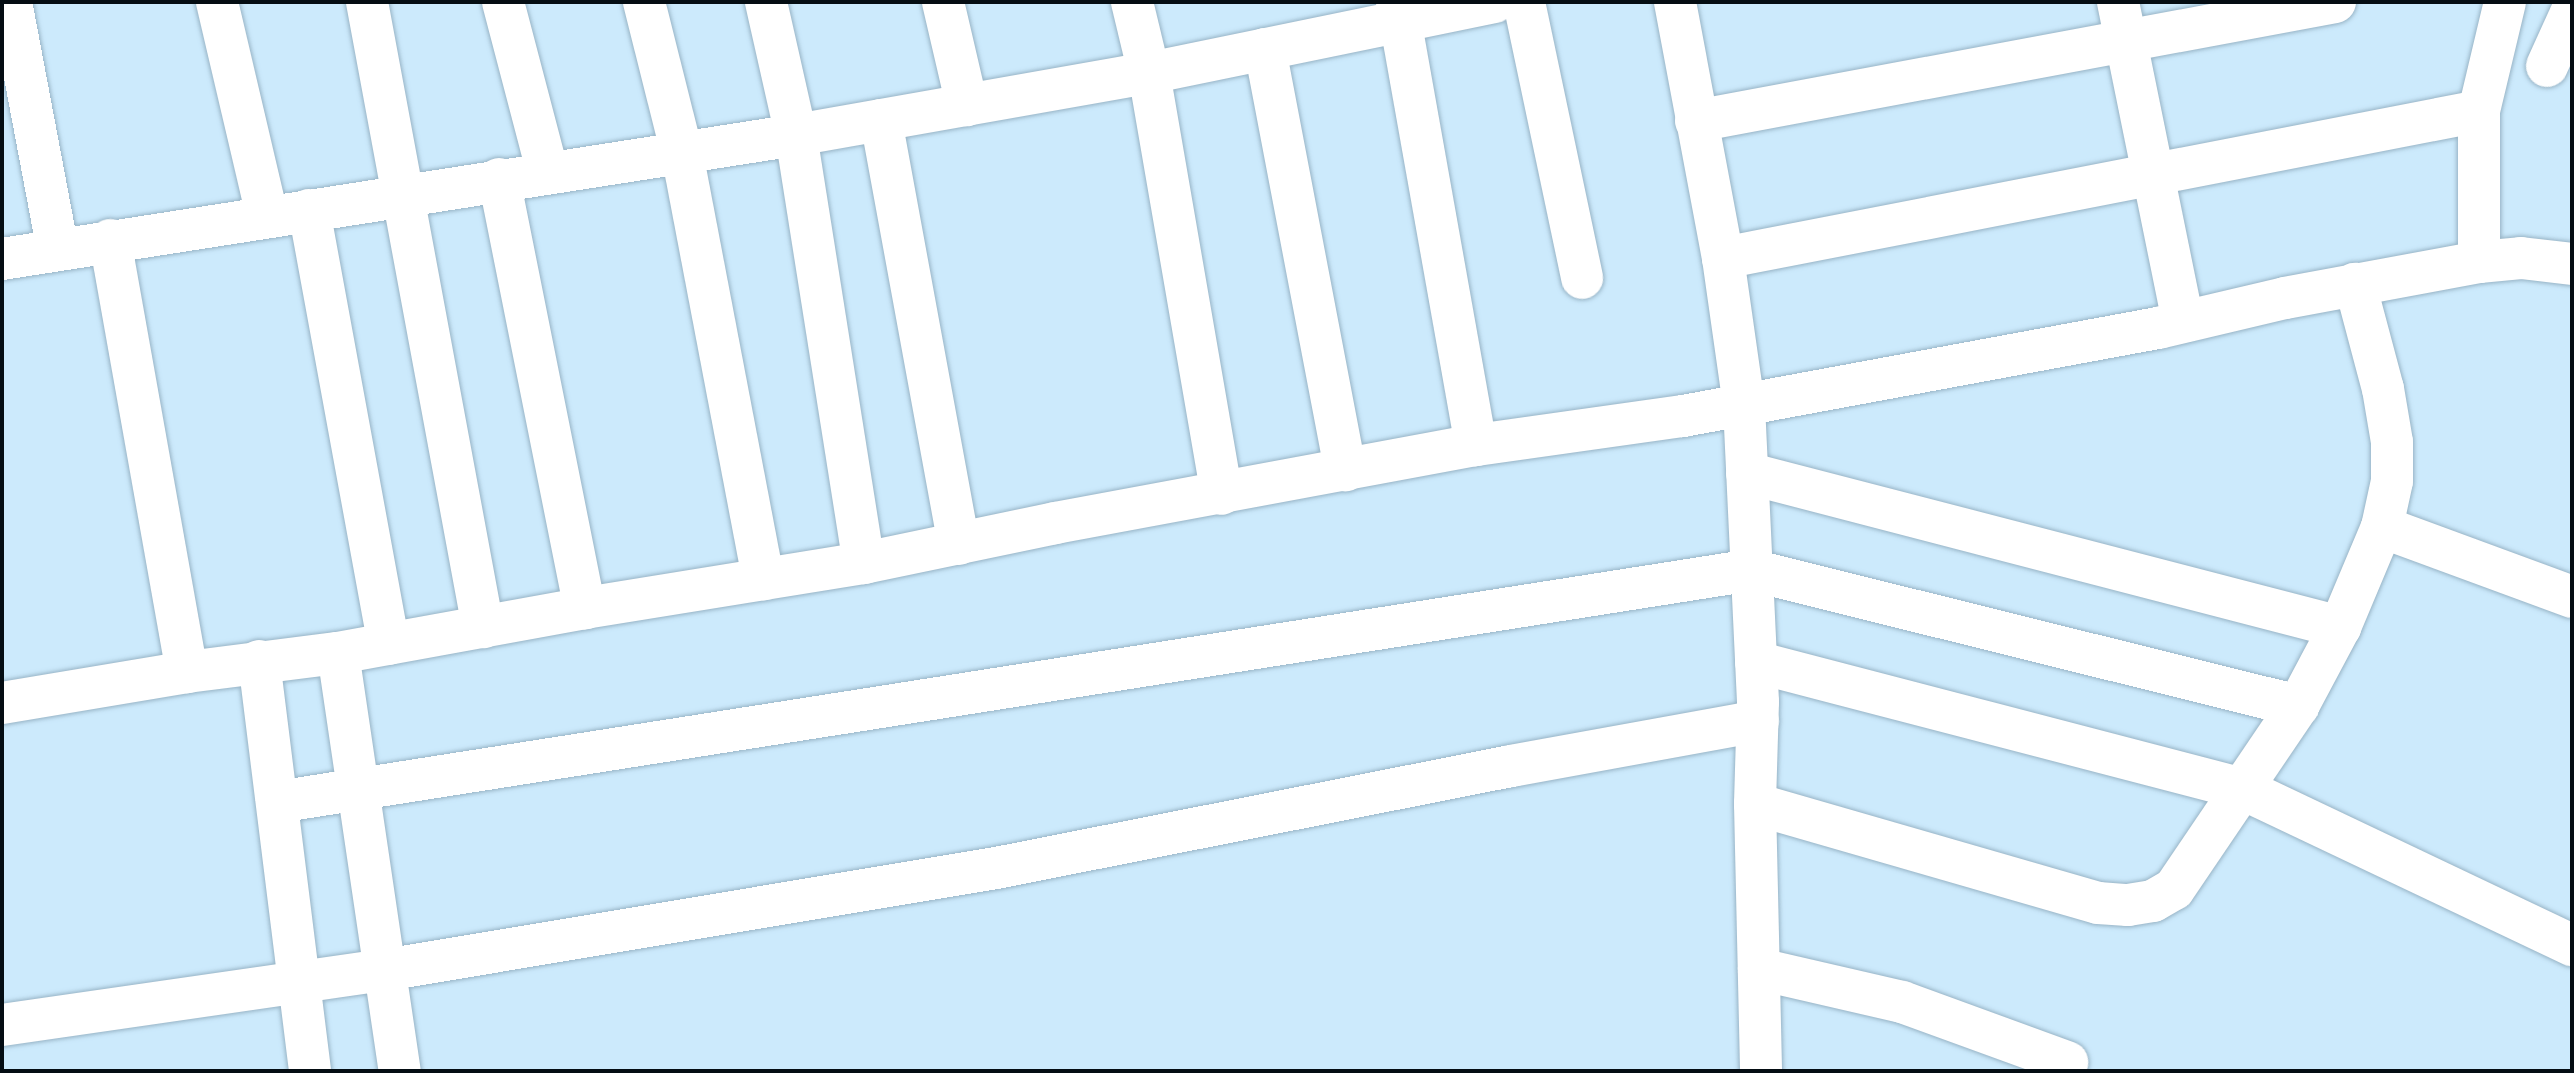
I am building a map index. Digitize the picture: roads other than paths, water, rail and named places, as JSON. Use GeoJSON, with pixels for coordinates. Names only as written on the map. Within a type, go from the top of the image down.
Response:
{"type":"FeatureCollection","features":[{"type":"Feature","properties":{"kind":"street"},"geometry":{"type":"LineString","coordinates":[[11,2],[58,250]]}},
{"type":"Feature","properties":{"kind":"street"},"geometry":{"type":"LineString","coordinates":[[217,2],[267,216]]}},
{"type":"Feature","properties":{"kind":"street"},"geometry":{"type":"LineString","coordinates":[[367,2],[483,627]]}},
{"type":"Feature","properties":{"kind":"street"},"geometry":{"type":"LineString","coordinates":[[503,2],[548,173]]}},
{"type":"Feature","properties":{"kind":"street"},"geometry":{"type":"LineString","coordinates":[[644,2],[682,153],[763,579]]}},
{"type":"Feature","properties":{"kind":"street"},"geometry":{"type":"LineString","coordinates":[[766,2],[796,135],[864,563]]}},
{"type":"Feature","properties":{"kind":"street"},"geometry":{"type":"LineString","coordinates":[[943,2],[967,105]]}},
{"type":"Feature","properties":{"kind":"street"},"geometry":{"type":"LineString","coordinates":[[1132,2],[1149,73],[1222,494]]}},
{"type":"Feature","properties":{"kind":"street"},"geometry":{"type":"LineString","coordinates":[[2,259],[796,135],[1149,73],[1265,49],[1399,12],[1494,2]]}},
{"type":"Feature","properties":{"kind":"street"},"geometry":{"type":"LineString","coordinates":[[1524,2],[1582,278]]}},
{"type":"Feature","properties":{"kind":"street"},"geometry":{"type":"LineString","coordinates":[[1675,2],[1723,258],[1744,405],[1758,721],[1755,804],[1761,1071]]}},
{"type":"Feature","properties":{"kind":"street"},"geometry":{"type":"LineString","coordinates":[[1696,121],[2121,22],[2335,2]]}},
{"type":"Feature","properties":{"kind":"street"},"geometry":{"type":"LineString","coordinates":[[2479,262],[2479,111],[2505,2]]}},
{"type":"Feature","properties":{"kind":"street"},"geometry":{"type":"LineString","coordinates":[[2547,66],[2572,11]]}},
{"type":"Feature","properties":{"kind":"street"},"geometry":{"type":"LineString","coordinates":[[1399,12],[1476,445]]}},
{"type":"Feature","properties":{"kind":"street"},"geometry":{"type":"LineString","coordinates":[[2121,22],[2183,321]]}},
{"type":"Feature","properties":{"kind":"street"},"geometry":{"type":"LineString","coordinates":[[1265,49],[1345,470]]}},
{"type":"Feature","properties":{"kind":"street"},"geometry":{"type":"LineString","coordinates":[[1723,258],[2479,111]]}},
{"type":"Feature","properties":{"kind":"street"},"geometry":{"type":"LineString","coordinates":[[881,120],[959,544]]}},
{"type":"Feature","properties":{"kind":"street"},"geometry":{"type":"LineString","coordinates":[[499,179],[585,608]]}},
{"type":"Feature","properties":{"kind":"street"},"geometry":{"type":"LineString","coordinates":[[309,210],[389,644]]}},
{"type":"Feature","properties":{"kind":"street"},"geometry":{"type":"LineString","coordinates":[[110,240],[187,672]]}},
{"type":"Feature","properties":{"kind":"street"},"geometry":{"type":"LineString","coordinates":[[2,703],[259,661],[338,653],[585,608],[864,563],[1476,445],[1744,405],[2479,262],[2521,258],[2571,261]]}},
{"type":"Feature","properties":{"kind":"street"},"geometry":{"type":"LineString","coordinates":[[1755,804],[2098,903],[2128,905],[2153,901],[2174,889],[2298,706],[2340,627],[2382,527],[2392,481],[2392,442],[2383,389],[2355,284]]}},
{"type":"Feature","properties":{"kind":"street"},"geometry":{"type":"LineString","coordinates":[[1747,473],[2340,627]]}},
{"type":"Feature","properties":{"kind":"street"},"geometry":{"type":"LineString","coordinates":[[2382,527],[2572,597]]}},
{"type":"Feature","properties":{"kind":"street"},"geometry":{"type":"LineString","coordinates":[[277,802],[1751,570],[2298,706]]}},
{"type":"Feature","properties":{"kind":"street"},"geometry":{"type":"LineString","coordinates":[[338,653],[400,1071]]}},
{"type":"Feature","properties":{"kind":"street"},"geometry":{"type":"LineString","coordinates":[[259,661],[310,1071]]}},
{"type":"Feature","properties":{"kind":"street"},"geometry":{"type":"LineString","coordinates":[[1756,662],[2243,789],[2572,945]]}},
{"type":"Feature","properties":{"kind":"street"},"geometry":{"type":"LineString","coordinates":[[2,1025],[385,970],[996,868],[1495,769],[1758,721]]}},
{"type":"Feature","properties":{"kind":"street"},"geometry":{"type":"LineString","coordinates":[[1759,969],[1902,1002],[2067,1062]]}}]}
